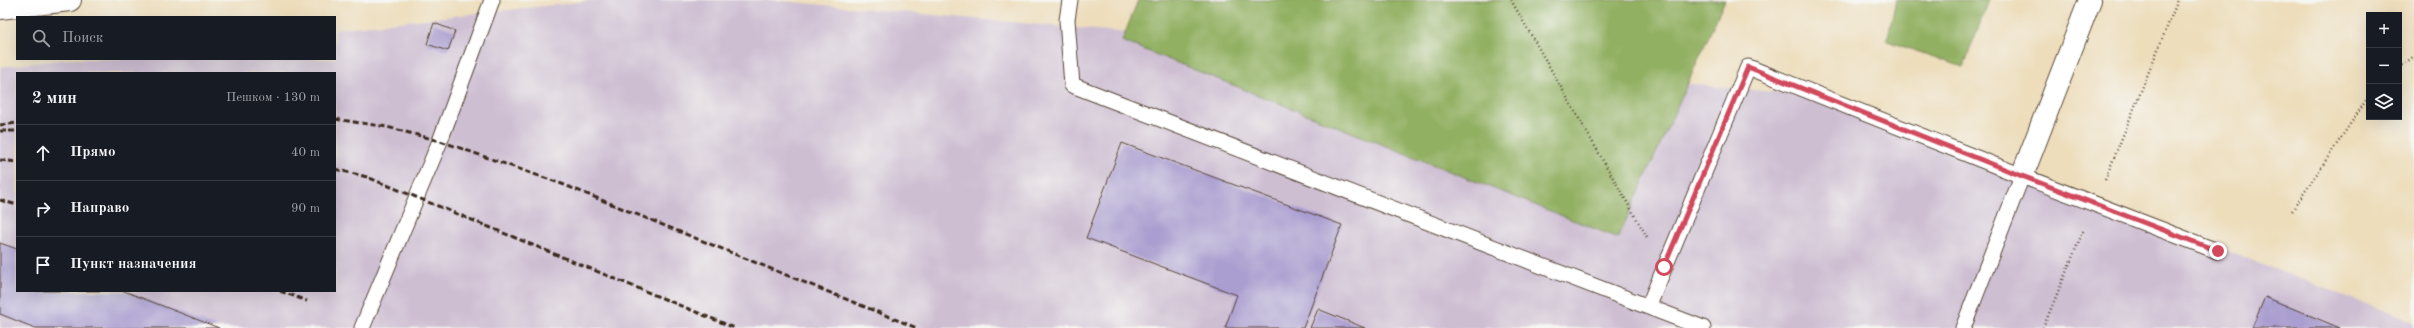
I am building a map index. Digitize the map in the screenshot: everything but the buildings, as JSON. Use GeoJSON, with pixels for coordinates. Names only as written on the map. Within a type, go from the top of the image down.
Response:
{"type":"FeatureCollection","features":[{"type":"Feature","properties":{"kind":"street"},"geometry":{"type":"LineString","coordinates":[[0,8],[70,0]]}},
{"type":"Feature","properties":{"kind":"street"},"geometry":{"type":"LineString","coordinates":[[2022,176],[2090,0]]}},
{"type":"Feature","properties":{"kind":"lane"},"geometry":{"type":"LineString","coordinates":[[362,328],[440,141],[492,0]]}},
{"type":"Feature","properties":{"kind":"lane"},"geometry":{"type":"LineString","coordinates":[[1070,0],[1067,20],[1072,85],[1648,305],[1703,328]]}},
{"type":"Feature","properties":{"kind":"lane"},"geometry":{"type":"LineString","coordinates":[[1648,305],[1748,67],[2022,176],[2218,251]]}},
{"type":"Feature","properties":{"kind":"lane"},"geometry":{"type":"LineString","coordinates":[[1963,328],[2022,176]]}},
{"type":"Feature","properties":{"kind":"path"},"geometry":{"type":"LineString","coordinates":[[1511,0],[1664,267]]}},
{"type":"Feature","properties":{"kind":"path"},"geometry":{"type":"LineString","coordinates":[[2043,328],[2178,0]]}},
{"type":"Feature","properties":{"kind":"path"},"geometry":{"type":"LineString","coordinates":[[2402,66],[2414,56]]}},
{"type":"Feature","properties":{"kind":"path"},"geometry":{"type":"LineString","coordinates":[[2292,211],[2366,100]]}},
{"type":"Feature","properties":{"kind":"shaded area"},"geometry":{"type":"Polygon","coordinates":[[[598,0],[770,0],[1818,96],[2414,322],[2414,328],[0,328],[0,67],[60,60],[336,60],[336,29],[598,0]]]}},
{"type":"Feature","properties":{"kind":"green space"},"geometry":{"type":"Polygon","coordinates":[[[1138,0],[1725,0],[1618,238],[1122,41],[1138,0]]]}},
{"type":"Feature","properties":{"kind":"green space"},"geometry":{"type":"Polygon","coordinates":[[[1896,0],[1989,0],[1963,67],[1887,41],[1896,0]]]}},
{"type":"Feature","properties":{"kind":"railway"},"geometry":{"type":"LineString","coordinates":[[336,119],[387,127],[440,141],[562,184],[917,328]]}},
{"type":"Feature","properties":{"kind":"railway"},"geometry":{"type":"LineString","coordinates":[[0,125],[16,123]]}},
{"type":"Feature","properties":{"kind":"railway"},"geometry":{"type":"LineString","coordinates":[[0,131],[16,131]]}},
{"type":"Feature","properties":{"kind":"railway"},"geometry":{"type":"LineString","coordinates":[[0,160],[16,162]]}},
{"type":"Feature","properties":{"kind":"railway"},"geometry":{"type":"LineString","coordinates":[[336,169],[367,177],[735,328]]}},
{"type":"Feature","properties":{"kind":"railway"},"geometry":{"type":"LineString","coordinates":[[0,200],[16,205]]}},
{"type":"Feature","properties":{"kind":"railway"},"geometry":{"type":"LineString","coordinates":[[283,292],[307,301]]}},
{"type":"Feature","properties":{"kind":"route"},"geometry":{"type":"LineString","coordinates":[[1664,267],[1748,67],[2022,176],[2218,251]]}}]}
